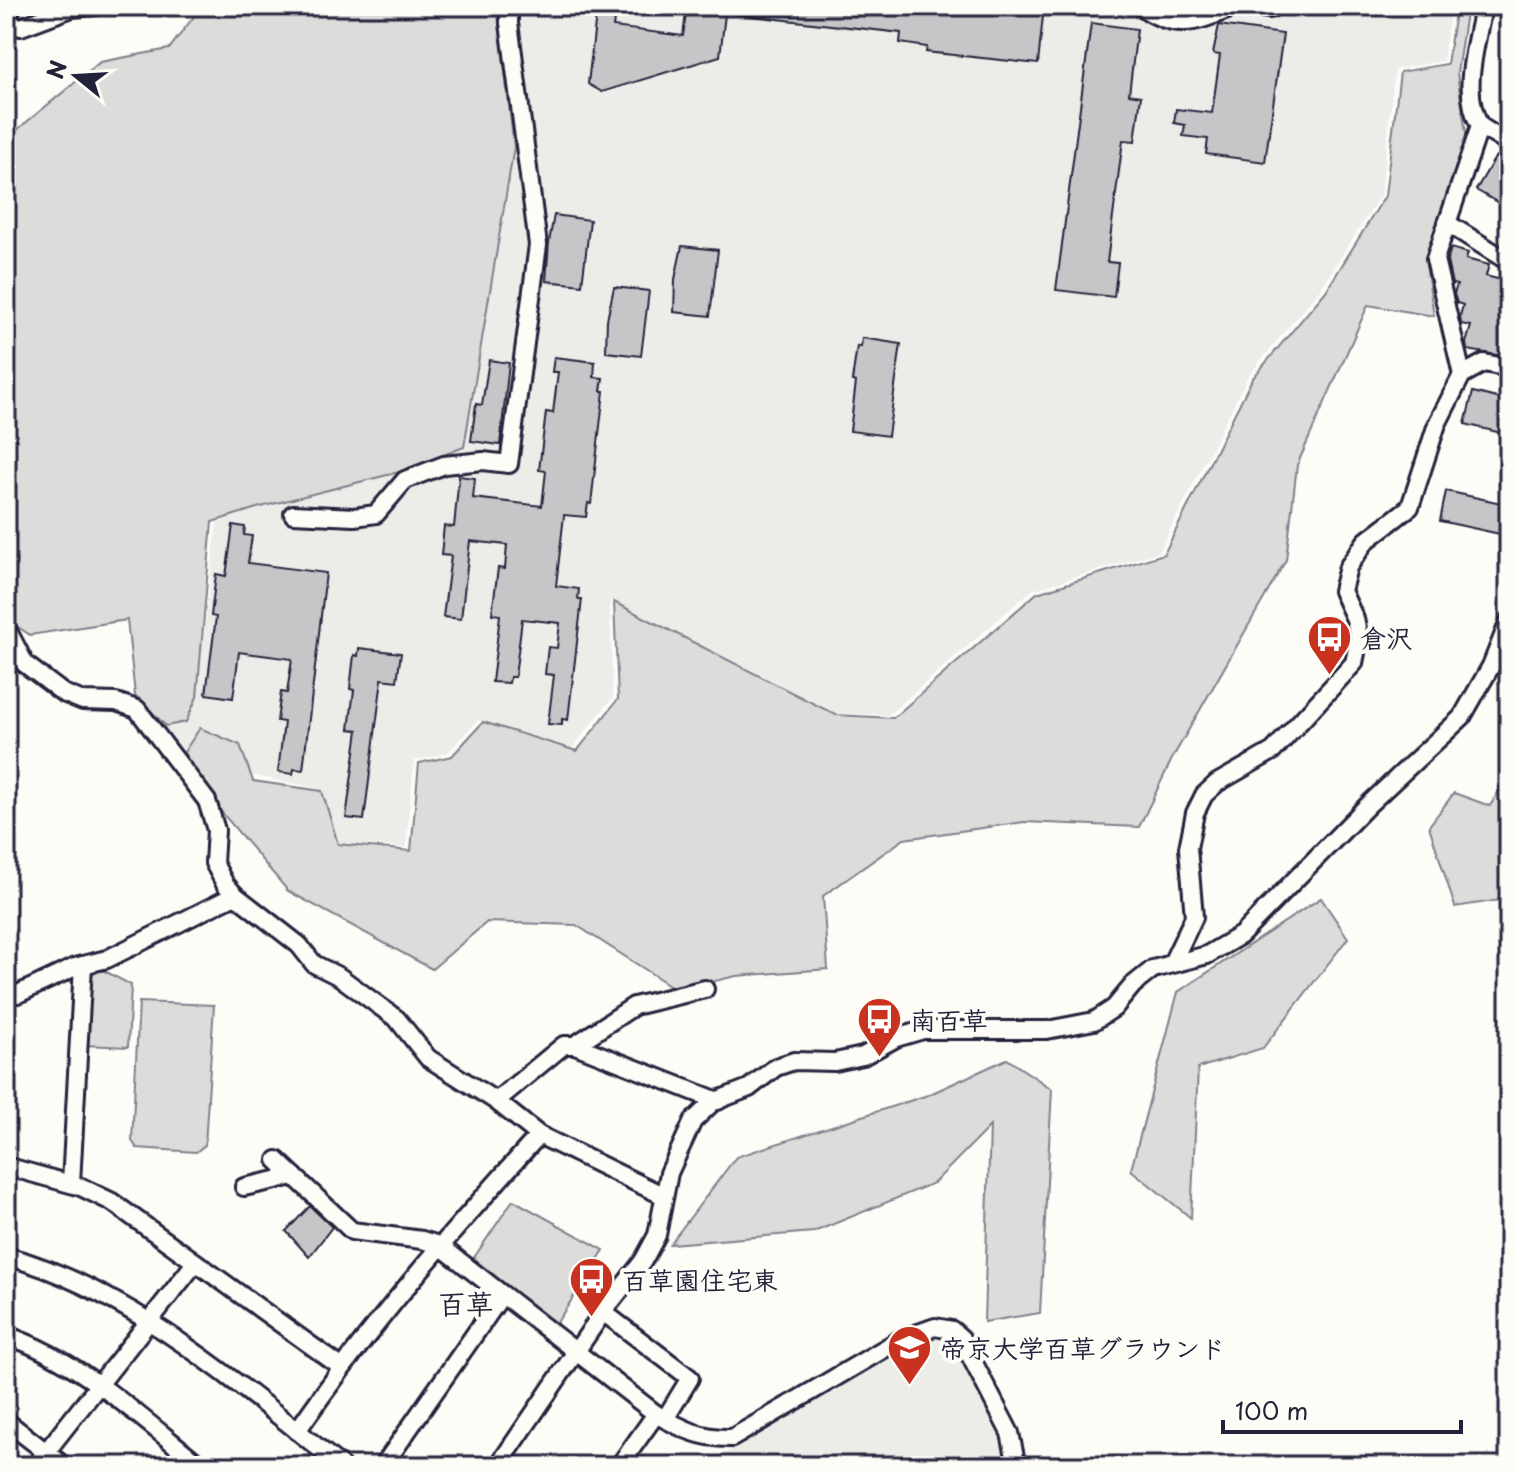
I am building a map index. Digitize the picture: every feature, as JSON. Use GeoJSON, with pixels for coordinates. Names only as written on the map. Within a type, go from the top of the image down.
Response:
{"type":"FeatureCollection","features":[{"type":"Feature","properties":{"kind":"street"},"geometry":{"type":"LineString","coordinates":[[13,6],[6,20],[21,27],[72,8],[96,6]]}},
{"type":"Feature","properties":{"kind":"street"},"geometry":{"type":"LineString","coordinates":[[293,514],[354,517],[376,514],[405,480],[444,465],[483,461],[509,464],[538,245],[509,6]]}},
{"type":"Feature","properties":{"kind":"street"},"geometry":{"type":"LineString","coordinates":[[1140,6],[1160,20],[1195,22],[1238,6]]}},
{"type":"Feature","properties":{"kind":"street"},"geometry":{"type":"LineString","coordinates":[[1248,6],[1270,9]]}},
{"type":"Feature","properties":{"kind":"street"},"geometry":{"type":"LineString","coordinates":[[1483,6],[1469,91],[1474,116],[1480,126],[1509,144]]}},
{"type":"Feature","properties":{"kind":"street"},"geometry":{"type":"LineString","coordinates":[[1462,375],[1435,259],[1480,126]]}},
{"type":"Feature","properties":{"kind":"street"},"geometry":{"type":"LineString","coordinates":[[1447,223],[1509,262]]}},
{"type":"Feature","properties":{"kind":"street"},"geometry":{"type":"LineString","coordinates":[[1172,963],[1194,917],[1188,848],[1195,813],[1204,795],[1217,783],[1273,751],[1354,663],[1359,638],[1355,619],[1342,591],[1348,567],[1366,541],[1410,507],[1437,424],[1462,375],[1484,363],[1509,368]]}},
{"type":"Feature","properties":{"kind":"street"},"geometry":{"type":"LineString","coordinates":[[498,1466],[603,1312],[643,1261],[657,1235],[669,1173],[693,1121],[718,1101],[749,1088],[776,1067],[794,1061],[835,1062],[863,1056],[896,1038],[923,1030],[1047,1030],[1094,1021],[1114,1008],[1133,985],[1153,969],[1207,955],[1241,935],[1368,805],[1462,717],[1491,666],[1509,621]]}},
{"type":"Feature","properties":{"kind":"street"},"geometry":{"type":"LineString","coordinates":[[6,627],[25,664],[63,693],[83,701],[116,702],[137,709],[207,801],[216,830],[214,863],[225,884],[299,945],[314,964],[340,977],[397,1019],[428,1058],[496,1101],[539,1135],[664,1196]]}},
{"type":"Feature","properties":{"kind":"street"},"geometry":{"type":"LineString","coordinates":[[6,994],[18,994],[83,965],[107,959],[235,895]]}},
{"type":"Feature","properties":{"kind":"street"},"geometry":{"type":"LineString","coordinates":[[71,1183],[83,965]]}},
{"type":"Feature","properties":{"kind":"street"},"geometry":{"type":"LineString","coordinates":[[575,1045],[634,1006],[705,989]]}},
{"type":"Feature","properties":{"kind":"street"},"geometry":{"type":"LineString","coordinates":[[496,1101],[564,1045],[575,1045],[718,1101]]}},
{"type":"Feature","properties":{"kind":"street"},"geometry":{"type":"LineString","coordinates":[[297,1431],[341,1367],[439,1245],[539,1135]]}},
{"type":"Feature","properties":{"kind":"street"},"geometry":{"type":"LineString","coordinates":[[277,1160],[352,1231],[439,1245],[575,1353],[661,1416],[689,1433],[710,1439],[732,1438],[901,1339],[935,1327],[952,1330],[961,1338],[1010,1433],[1017,1466]]}},
{"type":"Feature","properties":{"kind":"street"},"geometry":{"type":"LineString","coordinates":[[6,1166],[71,1183],[112,1202],[341,1367]]}},
{"type":"Feature","properties":{"kind":"street"},"geometry":{"type":"LineString","coordinates":[[244,1187],[294,1176]]}},
{"type":"Feature","properties":{"kind":"street"},"geometry":{"type":"LineString","coordinates":[[6,1256],[30,1262],[80,1283],[151,1320],[341,1466]]}},
{"type":"Feature","properties":{"kind":"street"},"geometry":{"type":"LineString","coordinates":[[35,1466],[195,1263]]}},
{"type":"Feature","properties":{"kind":"street"},"geometry":{"type":"LineString","coordinates":[[383,1466],[502,1295]]}},
{"type":"Feature","properties":{"kind":"street"},"geometry":{"type":"LineString","coordinates":[[603,1312],[690,1378],[619,1466]]}},
{"type":"Feature","properties":{"kind":"street"},"geometry":{"type":"LineString","coordinates":[[6,1335],[37,1346],[100,1385],[201,1466]]}},
{"type":"Feature","properties":{"kind":"street"},"geometry":{"type":"LineString","coordinates":[[6,1421],[64,1466]]}},
{"type":"Feature","properties":{"kind":"shaded area"},"geometry":{"type":"Polygon","coordinates":[[[202,6],[497,6],[514,147],[464,447],[399,472],[212,522],[197,697],[186,722],[166,726],[135,695],[127,620],[30,635],[6,619],[6,139],[100,62],[169,49],[202,6]]]}},
{"type":"Feature","properties":{"kind":"shaded area"},"geometry":{"type":"Polygon","coordinates":[[[497,6],[1451,6],[1443,61],[1395,69],[1381,194],[1321,288],[1248,376],[1159,552],[1032,590],[888,715],[832,713],[610,600],[613,697],[572,748],[478,720],[447,753],[414,761],[406,848],[333,842],[317,788],[183,762],[163,738],[154,716],[168,684],[198,684],[219,506],[464,446],[514,147],[497,6]]]}},
{"type":"Feature","properties":{"kind":"shaded area"},"geometry":{"type":"Polygon","coordinates":[[[1456,6],[1467,6],[1457,73],[1467,140],[1426,265],[1434,316],[1368,305],[1297,465],[1286,560],[1173,757],[1139,827],[1024,822],[904,839],[823,896],[828,969],[736,976],[677,990],[576,925],[487,922],[432,969],[288,891],[197,783],[184,752],[200,728],[240,745],[253,781],[322,791],[338,844],[411,851],[419,763],[452,756],[483,722],[577,751],[618,699],[614,602],[836,715],[893,718],[1037,593],[1164,554],[1252,379],[1326,291],[1385,196],[1400,72],[1447,64],[1456,6]]]}},
{"type":"Feature","properties":{"kind":"shaded area"},"geometry":{"type":"Polygon","coordinates":[[[1509,774],[1507,899],[1455,907],[1429,826],[1454,793],[1490,806],[1509,774]]]}},
{"type":"Feature","properties":{"kind":"shaded area"},"geometry":{"type":"Polygon","coordinates":[[[1321,898],[1348,938],[1263,1048],[1198,1068],[1191,1218],[1131,1170],[1178,992],[1321,898]]]}},
{"type":"Feature","properties":{"kind":"shaded area"},"geometry":{"type":"Polygon","coordinates":[[[101,969],[131,985],[128,1047],[84,1045],[87,978],[101,969]]]}},
{"type":"Feature","properties":{"kind":"shaded area"},"geometry":{"type":"Polygon","coordinates":[[[139,1002],[214,1005],[205,1145],[196,1152],[137,1148],[132,1141],[139,1002]]]}},
{"type":"Feature","properties":{"kind":"shaded area"},"geometry":{"type":"Polygon","coordinates":[[[1007,1059],[1052,1089],[1040,1313],[984,1322],[990,1126],[934,1183],[814,1232],[670,1244],[736,1157],[928,1095],[1007,1059]]]}},
{"type":"Feature","properties":{"kind":"shaded area"},"geometry":{"type":"Polygon","coordinates":[[[513,1200],[604,1250],[552,1330],[469,1265],[513,1200]]]}},
{"type":"Feature","properties":{"kind":"shaded area","name":"帝京大学百草グラウンド"},"geometry":{"type":"Polygon","coordinates":[[[928,1337],[952,1341],[999,1431],[1006,1466],[707,1466],[706,1464],[928,1337]]]}},
{"type":"Feature","properties":{"kind":"building"},"geometry":{"type":"Polygon","coordinates":[[[597,6],[616,6],[613,27],[683,36],[687,6],[726,6],[720,56],[602,92],[588,84],[597,6]]]}},
{"type":"Feature","properties":{"kind":"building"},"geometry":{"type":"Polygon","coordinates":[[[734,6],[1044,6],[1038,64],[926,52],[927,47],[900,43],[901,33],[733,14],[734,6]]]}},
{"type":"Feature","properties":{"kind":"building"},"geometry":{"type":"Polygon","coordinates":[[[1091,23],[1137,29],[1129,94],[1141,96],[1135,141],[1123,140],[1107,262],[1118,263],[1114,297],[1056,290],[1091,23]]]}},
{"type":"Feature","properties":{"kind":"building"},"geometry":{"type":"Polygon","coordinates":[[[1219,25],[1283,34],[1265,162],[1206,154],[1208,139],[1183,136],[1185,125],[1174,123],[1176,109],[1212,113],[1220,55],[1213,54],[1219,25]]]}},
{"type":"Feature","properties":{"kind":"building"},"geometry":{"type":"Polygon","coordinates":[[[1496,156],[1509,164],[1509,209],[1476,190],[1496,156]]]}},
{"type":"Feature","properties":{"kind":"building"},"geometry":{"type":"Polygon","coordinates":[[[554,215],[590,220],[582,285],[546,281],[554,215]]]}},
{"type":"Feature","properties":{"kind":"building"},"geometry":{"type":"Polygon","coordinates":[[[682,246],[718,250],[710,316],[674,312],[675,279],[682,246]]]}},
{"type":"Feature","properties":{"kind":"building"},"geometry":{"type":"Polygon","coordinates":[[[1451,248],[1468,253],[1466,259],[1489,265],[1486,276],[1509,282],[1509,357],[1467,350],[1471,326],[1461,324],[1463,305],[1457,303],[1454,294],[1457,285],[1452,284],[1447,261],[1451,248]]]}},
{"type":"Feature","properties":{"kind":"building"},"geometry":{"type":"Polygon","coordinates":[[[614,287],[649,291],[641,356],[606,352],[607,320],[614,287]]]}},
{"type":"Feature","properties":{"kind":"building"},"geometry":{"type":"Polygon","coordinates":[[[862,338],[901,344],[888,436],[850,431],[856,382],[852,381],[857,346],[861,347],[862,338]]]}},
{"type":"Feature","properties":{"kind":"building"},"geometry":{"type":"Polygon","coordinates":[[[554,357],[595,362],[594,377],[603,378],[601,391],[604,391],[591,504],[588,503],[586,517],[564,515],[556,586],[579,589],[578,599],[582,599],[568,720],[562,719],[562,725],[548,724],[554,675],[545,674],[548,647],[557,648],[560,623],[522,619],[515,677],[510,677],[509,683],[492,682],[500,615],[492,614],[498,568],[505,569],[507,545],[470,541],[461,619],[443,617],[451,556],[441,555],[444,526],[454,527],[459,476],[475,478],[473,498],[542,506],[546,471],[539,470],[546,412],[553,413],[558,372],[552,372],[554,357]]]}},
{"type":"Feature","properties":{"kind":"building"},"geometry":{"type":"Polygon","coordinates":[[[489,360],[509,363],[500,445],[471,441],[476,404],[482,405],[489,360]]]}},
{"type":"Feature","properties":{"kind":"building"},"geometry":{"type":"Polygon","coordinates":[[[1473,392],[1509,401],[1509,435],[1465,424],[1473,392]]]}},
{"type":"Feature","properties":{"kind":"building"},"geometry":{"type":"Polygon","coordinates":[[[1446,491],[1506,504],[1500,534],[1440,521],[1446,491]]]}},
{"type":"Feature","properties":{"kind":"building"},"geometry":{"type":"Polygon","coordinates":[[[233,525],[245,527],[244,535],[252,536],[248,563],[326,573],[303,770],[294,769],[293,774],[278,772],[284,722],[277,721],[281,692],[287,693],[292,659],[239,652],[233,698],[206,694],[216,617],[211,616],[216,574],[226,576],[233,525]]]}},
{"type":"Feature","properties":{"kind":"building"},"geometry":{"type":"Polygon","coordinates":[[[359,648],[401,653],[397,681],[382,679],[364,820],[346,818],[358,730],[349,729],[354,690],[350,689],[354,655],[358,656],[359,648]]]}},
{"type":"Feature","properties":{"kind":"building"},"geometry":{"type":"Polygon","coordinates":[[[310,1206],[332,1227],[309,1257],[286,1231],[310,1206]]]}},
{"type":"Feature","properties":{"kind":"place","name":"倉沢"},"geometry":{"type":"Point","coordinates":[1329,676]}},
{"type":"Feature","properties":{"kind":"place","name":"南百草"},"geometry":{"type":"Point","coordinates":[879,1058]}},
{"type":"Feature","properties":{"kind":"place","name":"百草園住宅東"},"geometry":{"type":"Point","coordinates":[591,1318]}},
{"type":"Feature","properties":{"kind":"place","name":"帝京大学百草グラウンド"},"geometry":{"type":"Point","coordinates":[909,1386]}},
{"type":"Feature","properties":{"kind":"district","name":"百草"},"geometry":{"type":"Point","coordinates":[466,1302]}}]}
